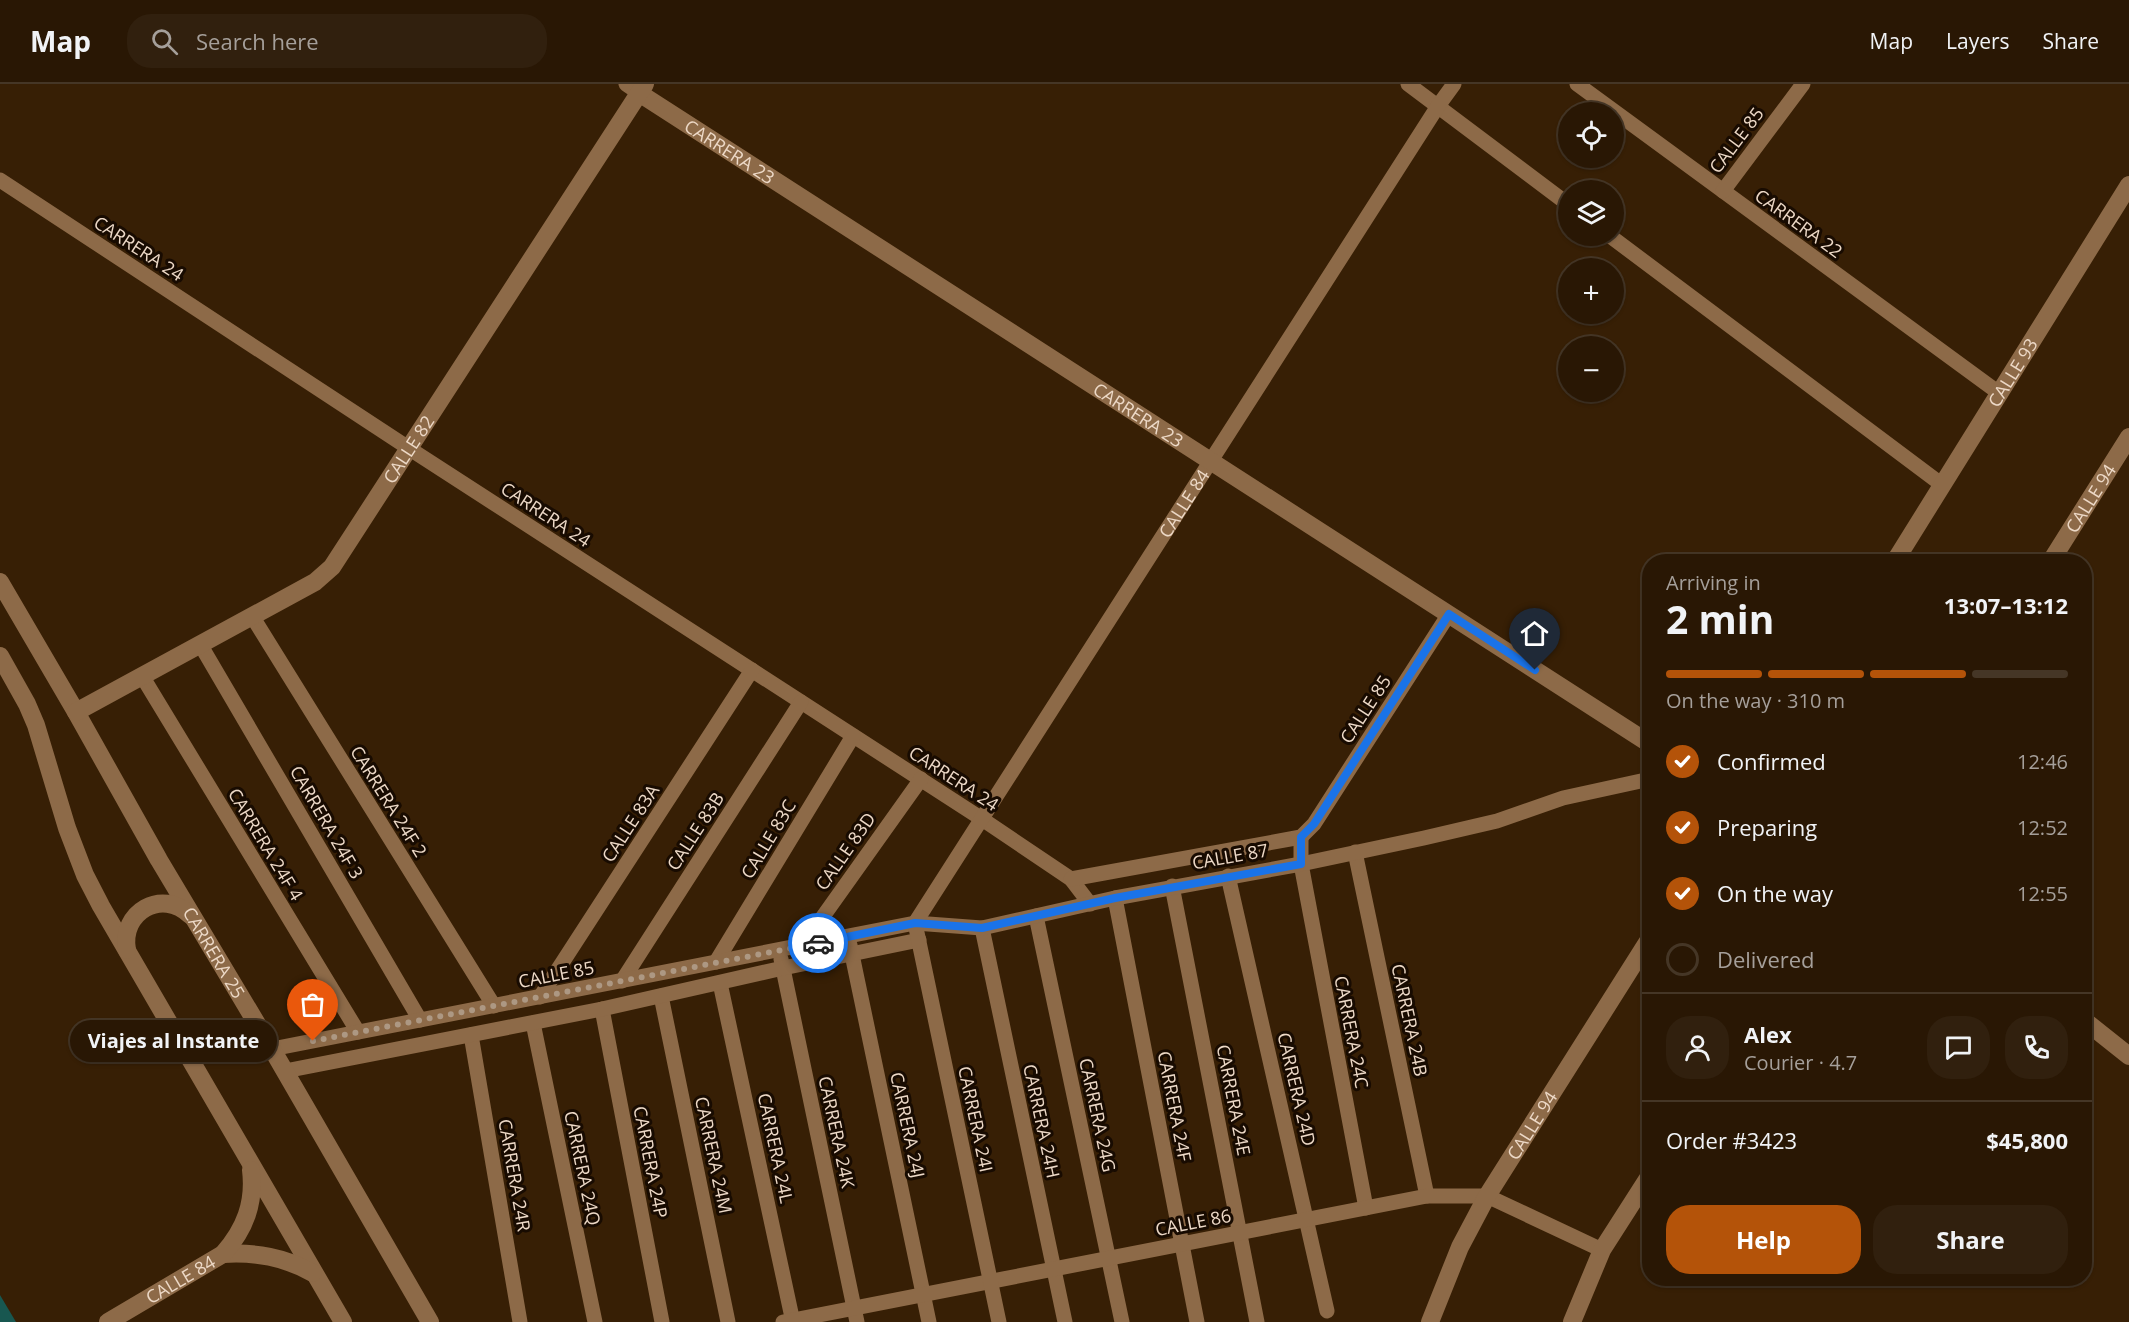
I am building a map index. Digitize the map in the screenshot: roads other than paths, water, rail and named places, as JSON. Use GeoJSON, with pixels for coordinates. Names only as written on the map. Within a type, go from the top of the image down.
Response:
{"type":"FeatureCollection","features":[{"type":"Feature","properties":{"kind":"street"},"geometry":{"type":"LineString","coordinates":[[1408,84],[1558,197]]}},
{"type":"Feature","properties":{"kind":"street","name":"CALLE 84"},"geometry":{"type":"LineString","coordinates":[[915,923],[1454,84]]}},
{"type":"Feature","properties":{"kind":"street","name":"CARRERA 22"},"geometry":{"type":"LineString","coordinates":[[1576,84],[1999,393]]}},
{"type":"Feature","properties":{"kind":"street","name":"CALLE 85"},"geometry":{"type":"LineString","coordinates":[[1723,191],[1803,84]]}},
{"type":"Feature","properties":{"kind":"street","name":"CALLE 82"},"geometry":{"type":"LineString","coordinates":[[76,712],[315,582],[332,567],[410,449],[637,87]]}},
{"type":"Feature","properties":{"kind":"street","name":"CARRERA 23"},"geometry":{"type":"LineString","coordinates":[[637,87],[1642,739]]}},
{"type":"Feature","properties":{"kind":"street","name":"CARRERA 24"},"geometry":{"type":"LineString","coordinates":[[0,180],[410,449],[982,819],[1071,879],[1090,904]]}},
{"type":"Feature","properties":{"kind":"street","name":"CALLE 93"},"geometry":{"type":"LineString","coordinates":[[1899,554],[2129,185]]}},
{"type":"Feature","properties":{"kind":"street"},"geometry":{"type":"LineString","coordinates":[[1623,246],[1941,484]]}},
{"type":"Feature","properties":{"kind":"street","name":"CALLE 94"},"geometry":{"type":"LineString","coordinates":[[2055,554],[2129,437]]}},
{"type":"Feature","properties":{"kind":"street","name":"CARRERA 25"},"geometry":{"type":"LineString","coordinates":[[0,582],[159,860],[285,1071],[430,1322]]}},
{"type":"Feature","properties":{"kind":"street","name":"CALLE 85"},"geometry":{"type":"LineString","coordinates":[[1301,837],[1314,824],[1449,614]]}},
{"type":"Feature","properties":{"kind":"street","name":"CARRERA 24F 2"},"geometry":{"type":"LineString","coordinates":[[252,616],[494,1006]]}},
{"type":"Feature","properties":{"kind":"street","name":"CARRERA 24F 3"},"geometry":{"type":"LineString","coordinates":[[200,644],[420,1020]]}},
{"type":"Feature","properties":{"kind":"street"},"geometry":{"type":"LineString","coordinates":[[0,657],[27,704],[36,725],[67,828],[85,875],[128,955],[343,1322]]}},
{"type":"Feature","properties":{"kind":"street","name":"CALLE 83A"},"geometry":{"type":"LineString","coordinates":[[540,997],[753,670]]}},
{"type":"Feature","properties":{"kind":"street","name":"CARRERA 24F 4"},"geometry":{"type":"LineString","coordinates":[[142,676],[358,1032]]}},
{"type":"Feature","properties":{"kind":"street","name":"CALLE 83B"},"geometry":{"type":"LineString","coordinates":[[622,981],[801,702]]}},
{"type":"Feature","properties":{"kind":"street","name":"CALLE 83C"},"geometry":{"type":"LineString","coordinates":[[716,962],[853,736]]}},
{"type":"Feature","properties":{"kind":"street","name":"CALLE 83D"},"geometry":{"type":"LineString","coordinates":[[802,946],[921,779]]}},
{"type":"Feature","properties":{"kind":"street","name":"CALLE 87"},"geometry":{"type":"LineString","coordinates":[[848,937],[915,923],[982,928],[1172,886],[1301,864],[1497,821],[1563,798],[1642,781]]}},
{"type":"Feature","properties":{"kind":"street"},"geometry":{"type":"LineString","coordinates":[[1071,879],[1301,837]]}},
{"type":"Feature","properties":{"kind":"street","name":"CARRERA 24C"},"geometry":{"type":"LineString","coordinates":[[1301,837],[1301,864],[1366,1208]]}},
{"type":"Feature","properties":{"kind":"street","name":"CARRERA 24B"},"geometry":{"type":"LineString","coordinates":[[1355,852],[1427,1196]]}},
{"type":"Feature","properties":{"kind":"street","name":"CARRERA 24D"},"geometry":{"type":"LineString","coordinates":[[1228,876],[1327,1311]]}},
{"type":"Feature","properties":{"kind":"street","name":"CARRERA 24E"},"geometry":{"type":"LineString","coordinates":[[1172,886],[1257,1322]]}},
{"type":"Feature","properties":{"kind":"street","name":"CARRERA 24F"},"geometry":{"type":"LineString","coordinates":[[1115,898],[1197,1322]]}},
{"type":"Feature","properties":{"kind":"street"},"geometry":{"type":"LineString","coordinates":[[128,955],[125,941],[128,928],[135,916],[146,908],[159,904],[173,905],[186,911],[195,921]]}},
{"type":"Feature","properties":{"kind":"street","name":"CARRERA 24G"},"geometry":{"type":"LineString","coordinates":[[1036,916],[1122,1322]]}},
{"type":"Feature","properties":{"kind":"street","name":"CARRERA 24I"},"geometry":{"type":"LineString","coordinates":[[915,923],[999,1322]]}},
{"type":"Feature","properties":{"kind":"street","name":"CARRERA 24H"},"geometry":{"type":"LineString","coordinates":[[982,928],[1065,1322]]}},
{"type":"Feature","properties":{"kind":"street","name":"CALLE 85"},"geometry":{"type":"LineString","coordinates":[[272,1049],[848,937]]}},
{"type":"Feature","properties":{"kind":"street","name":"CARRERA 24J"},"geometry":{"type":"LineString","coordinates":[[848,937],[929,1322]]}},
{"type":"Feature","properties":{"kind":"street"},"geometry":{"type":"LineString","coordinates":[[285,1071],[602,1010],[783,968],[919,940]]}},
{"type":"Feature","properties":{"kind":"street","name":"CARRERA 24K"},"geometry":{"type":"LineString","coordinates":[[779,950],[856,1315]]}},
{"type":"Feature","properties":{"kind":"street","name":"CALLE 94"},"geometry":{"type":"LineString","coordinates":[[1430,1322],[1460,1247],[1487,1196],[1642,951]]}},
{"type":"Feature","properties":{"kind":"street","name":"CARRERA 24L"},"geometry":{"type":"LineString","coordinates":[[720,983],[790,1321]]}},
{"type":"Feature","properties":{"kind":"street","name":"CARRERA 24M"},"geometry":{"type":"LineString","coordinates":[[661,996],[729,1322]]}},
{"type":"Feature","properties":{"kind":"street","name":"CARRERA 24P"},"geometry":{"type":"LineString","coordinates":[[602,1010],[662,1322]]}},
{"type":"Feature","properties":{"kind":"street","name":"CARRERA 24Q"},"geometry":{"type":"LineString","coordinates":[[533,1023],[595,1322]]}},
{"type":"Feature","properties":{"kind":"street"},"geometry":{"type":"LineString","coordinates":[[2092,1027],[2129,1056]]}},
{"type":"Feature","properties":{"kind":"street","name":"CARRERA 24R"},"geometry":{"type":"LineString","coordinates":[[471,1035],[520,1322]]}},
{"type":"Feature","properties":{"kind":"street","name":"CALLE 84"},"geometry":{"type":"LineString","coordinates":[[108,1322],[223,1254],[236,1239],[251,1203],[250,1165]]}},
{"type":"Feature","properties":{"kind":"street"},"geometry":{"type":"LineString","coordinates":[[1572,1322],[1602,1250],[1642,1188]]}},
{"type":"Feature","properties":{"kind":"street","name":"CALLE 86"},"geometry":{"type":"LineString","coordinates":[[790,1321],[856,1315],[923,1294],[1427,1196],[1487,1196],[1602,1250]]}},
{"type":"Feature","properties":{"kind":"street","name":"CALLE 84"},"geometry":{"type":"LineString","coordinates":[[223,1254],[261,1254],[298,1264],[314,1274]]}},
{"type":"Feature","properties":{"kind":"water"},"geometry":{"type":"Polygon","coordinates":[[[0,1295],[16,1322],[0,1322],[0,1295]]]}},
{"type":"Feature","properties":{"kind":"place","name":"Viajes al Instante"},"geometry":{"type":"Point","coordinates":[313,1041]}}]}
